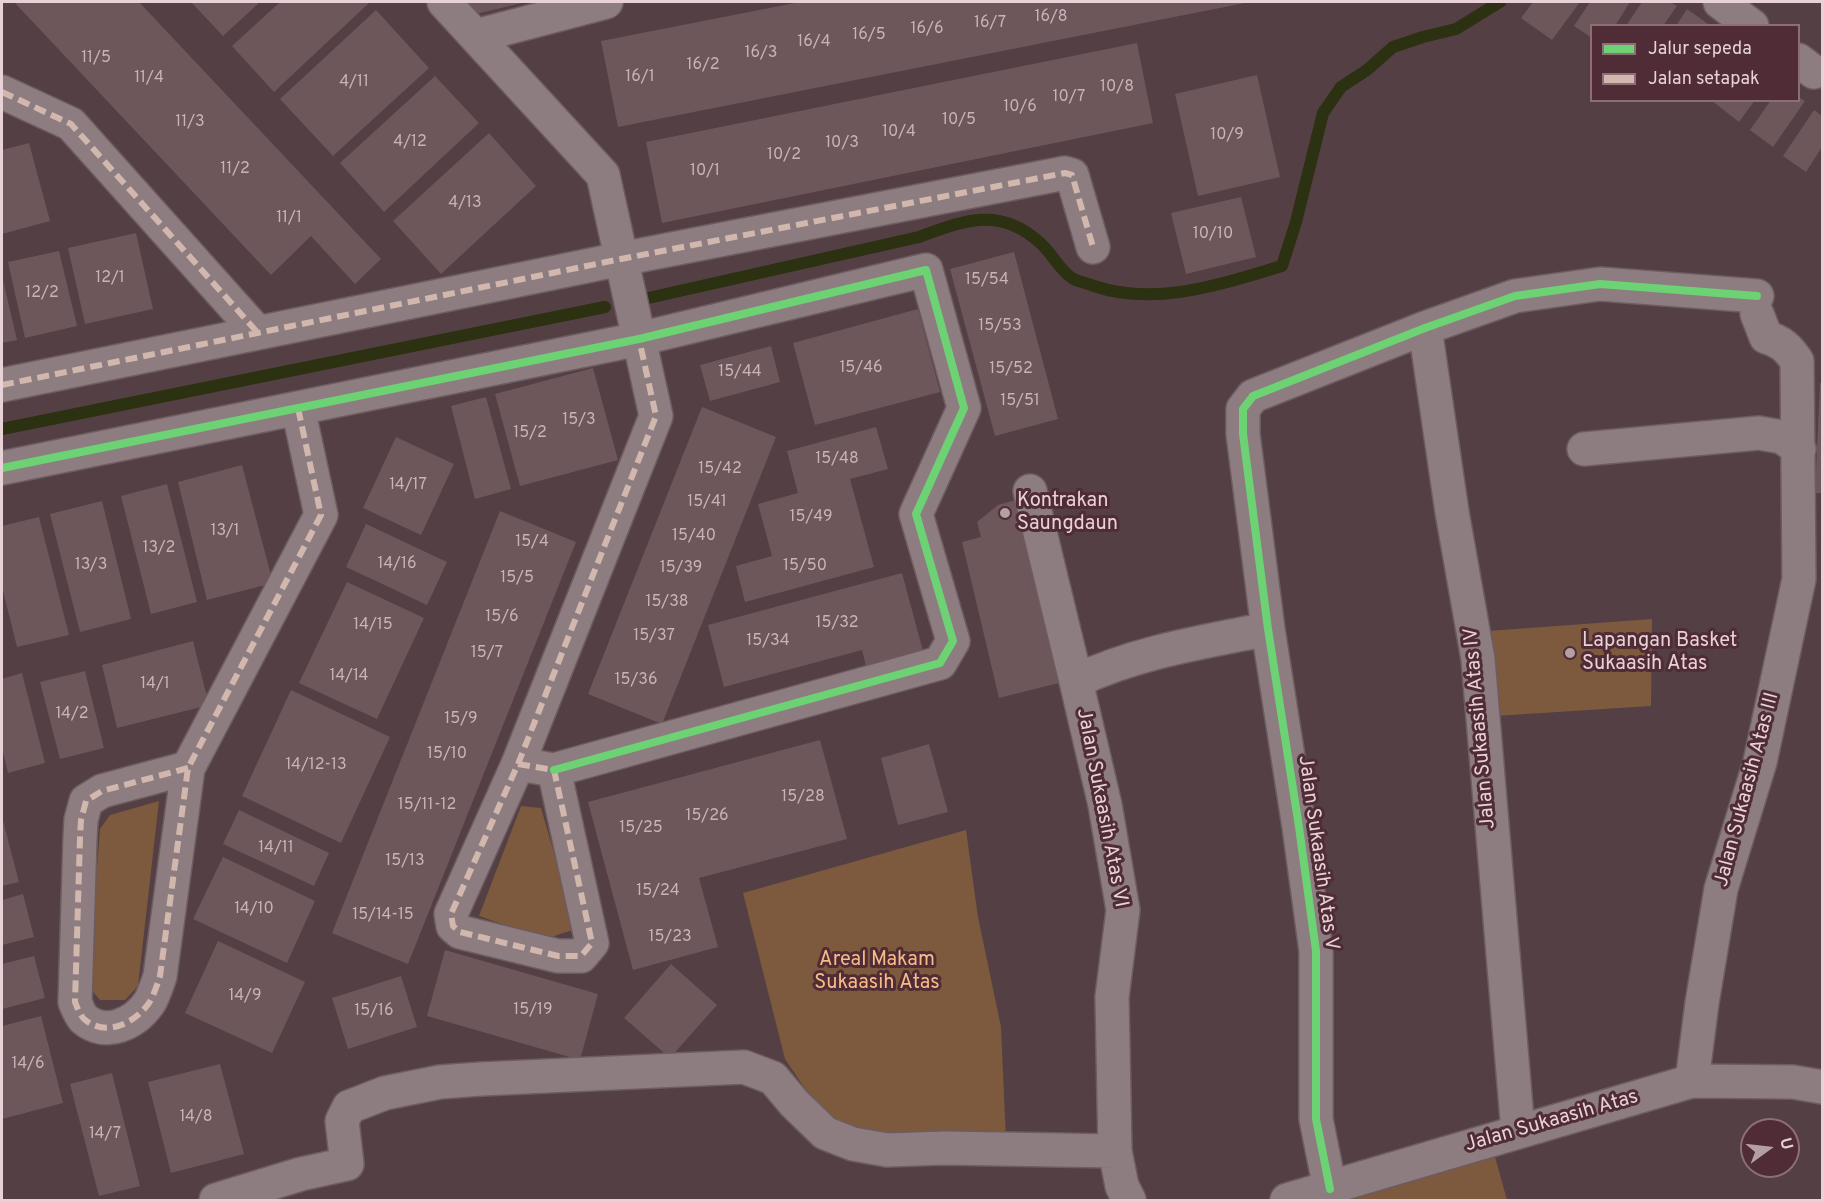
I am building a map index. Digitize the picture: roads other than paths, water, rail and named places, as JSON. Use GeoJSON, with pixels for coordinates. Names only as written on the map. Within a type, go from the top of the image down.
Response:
{"type":"FeatureCollection","features":[{"type":"Feature","properties":{"kind":"street"},"geometry":{"type":"LineString","coordinates":[[444,2],[603,175],[656,416],[518,764],[451,914],[453,926],[460,932],[558,956],[581,956],[592,943],[554,770]]}},
{"type":"Feature","properties":{"kind":"street"},"geometry":{"type":"LineString","coordinates":[[476,36],[606,2]]}},
{"type":"Feature","properties":{"kind":"street"},"geometry":{"type":"LineString","coordinates":[[1720,2],[1749,24]]}},
{"type":"Feature","properties":{"kind":"street"},"geometry":{"type":"LineString","coordinates":[[2,93],[71,124],[258,333]]}},
{"type":"Feature","properties":{"kind":"street"},"geometry":{"type":"LineString","coordinates":[[2,385],[621,259],[1065,173],[1072,175],[1093,247]]}},
{"type":"Feature","properties":{"kind":"street"},"geometry":{"type":"LineString","coordinates":[[2,468],[639,339],[926,270],[964,408],[916,514],[953,641],[940,663],[554,770],[518,764]]}},
{"type":"Feature","properties":{"kind":"street","name":"Jalan Sukaasih Atas III"},"geometry":{"type":"LineString","coordinates":[[1425,328],[1515,296],[1600,284],[1757,305],[1766,337],[1777,340],[1788,348],[1797,361],[1799,438],[1811,515],[1760,762],[1721,889],[1692,1081]]}},
{"type":"Feature","properties":{"kind":"street","name":"Jalan Sukaasih Atas V"},"geometry":{"type":"LineString","coordinates":[[1330,1189],[1316,1119],[1316,951],[1268,629],[1243,434],[1243,409],[1253,396],[1425,328]]}},
{"type":"Feature","properties":{"kind":"street","name":"Jalan Sukaasih Atas IV"},"geometry":{"type":"LineString","coordinates":[[1425,328],[1452,512],[1478,659],[1518,1131]]}},
{"type":"Feature","properties":{"kind":"street"},"geometry":{"type":"LineString","coordinates":[[188,768],[102,791],[86,801],[81,820],[75,1002],[83,1018],[101,1028],[122,1026],[138,1017],[150,1001],[160,976],[188,768],[321,515],[298,408]]}},
{"type":"Feature","properties":{"kind":"street"},"geometry":{"type":"LineString","coordinates":[[1584,449],[1759,432],[1799,438]]}},
{"type":"Feature","properties":{"kind":"street","name":"Jalan Sukaasih Atas VI"},"geometry":{"type":"LineString","coordinates":[[1030,491],[1105,805],[1123,910],[1112,997],[1115,1150]]}},
{"type":"Feature","properties":{"kind":"street","name":"Jalan Sukaasih Atas VI"},"geometry":{"type":"LineString","coordinates":[[1076,681],[1101,669],[1156,652],[1268,629]]}},
{"type":"Feature","properties":{"kind":"street"},"geometry":{"type":"LineString","coordinates":[[216,1200],[301,1174],[347,1164],[342,1121],[349,1107],[385,1093],[440,1082],[481,1079],[744,1067],[773,1078],[794,1103],[825,1133],[853,1144],[887,1150],[944,1148],[1115,1150],[1122,1186],[1129,1200]]}},
{"type":"Feature","properties":{"kind":"street","name":"Jalan Sukaasih Atas"},"geometry":{"type":"LineString","coordinates":[[1287,1200],[1692,1081],[1793,1082],[1822,1087]]}},
{"type":"Feature","properties":{"kind":"waterway"},"geometry":{"type":"LineString","coordinates":[[644,299],[919,237],[965,222],[980,220],[1009,223],[1023,230],[1043,245],[1072,278],[1117,292],[1165,294],[1188,291],[1282,266],[1296,222],[1323,113],[1341,87],[1367,70],[1393,47],[1456,29],[1500,2]]}},
{"type":"Feature","properties":{"kind":"waterway"},"geometry":{"type":"LineString","coordinates":[[2,429],[605,307]]}},
{"type":"Feature","properties":{"kind":"place","name":"Kontrakan Saungdaun"},"geometry":{"type":"Point","coordinates":[1005,513]}},
{"type":"Feature","properties":{"kind":"place","name":"Lapangan Basket Sukaasih Atas"},"geometry":{"type":"Point","coordinates":[1570,653]}},
{"type":"Feature","properties":{"kind":"park label","name":"Areal Makam Sukaasih Atas"},"geometry":{"type":"Point","coordinates":[877,972]}}]}
